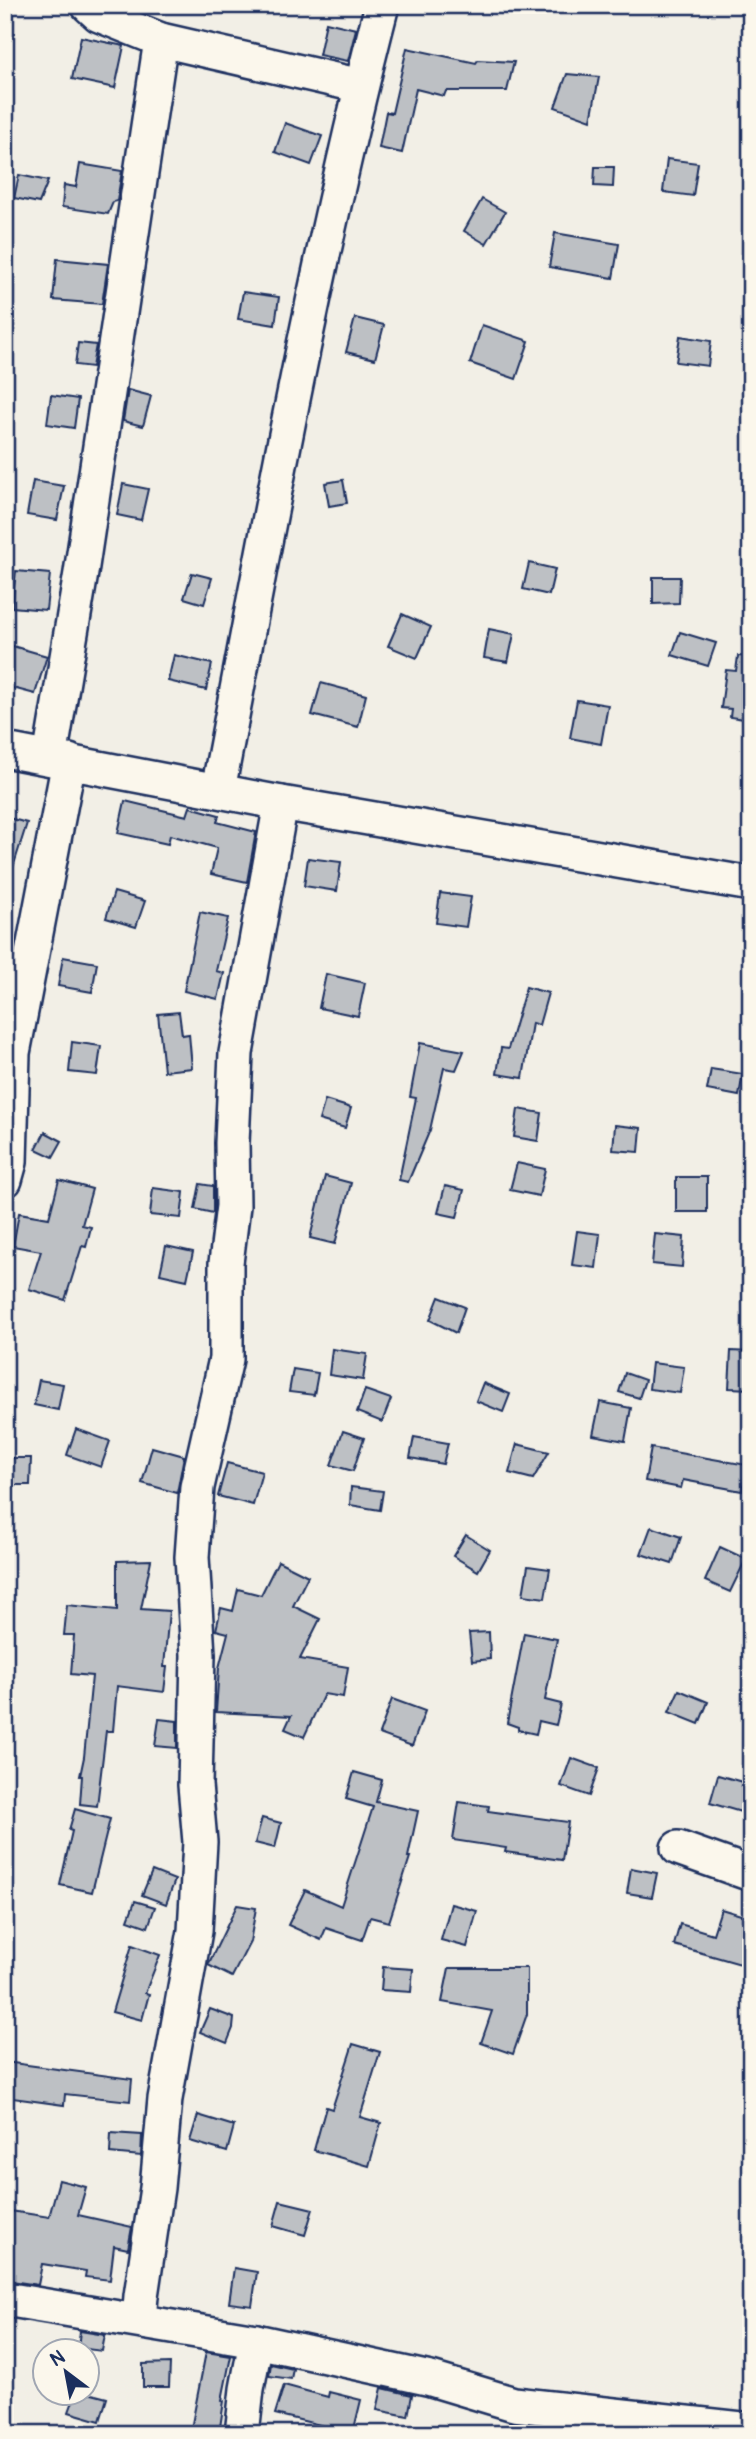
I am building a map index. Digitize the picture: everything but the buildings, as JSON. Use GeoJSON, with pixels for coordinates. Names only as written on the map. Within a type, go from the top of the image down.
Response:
{"type":"FeatureCollection","features":[{"type":"Feature","properties":{"kind":"street"},"geometry":{"type":"LineString","coordinates":[[88,5],[99,15],[161,40],[361,86]]}},
{"type":"Feature","properties":{"kind":"street"},"geometry":{"type":"LineString","coordinates":[[218,790],[302,349],[361,86],[382,5]]}},
{"type":"Feature","properties":{"kind":"street"},"geometry":{"type":"LineString","coordinates":[[5,1180],[10,1162],[13,1053],[60,759],[81,573],[161,40]]}},
{"type":"Feature","properties":{"kind":"street"},"geometry":{"type":"LineString","coordinates":[[5,750],[281,803],[751,884]]}},
{"type":"Feature","properties":{"kind":"street"},"geometry":{"type":"LineString","coordinates":[[139,2320],[157,2188],[165,2099],[195,1931],[200,1842],[195,1785],[198,1655],[192,1558],[197,1487],[226,1359],[226,1263],[233,1206],[232,1143],[236,1053],[281,803]]}},
{"type":"Feature","properties":{"kind":"street"},"geometry":{"type":"LineString","coordinates":[[678,1848],[751,1874]]}},
{"type":"Feature","properties":{"kind":"street"},"geometry":{"type":"LineString","coordinates":[[5,2299],[256,2341],[430,2379],[514,2404],[751,2430]]}},
{"type":"Feature","properties":{"kind":"street"},"geometry":{"type":"LineString","coordinates":[[242,2434],[256,2341]]}}]}
